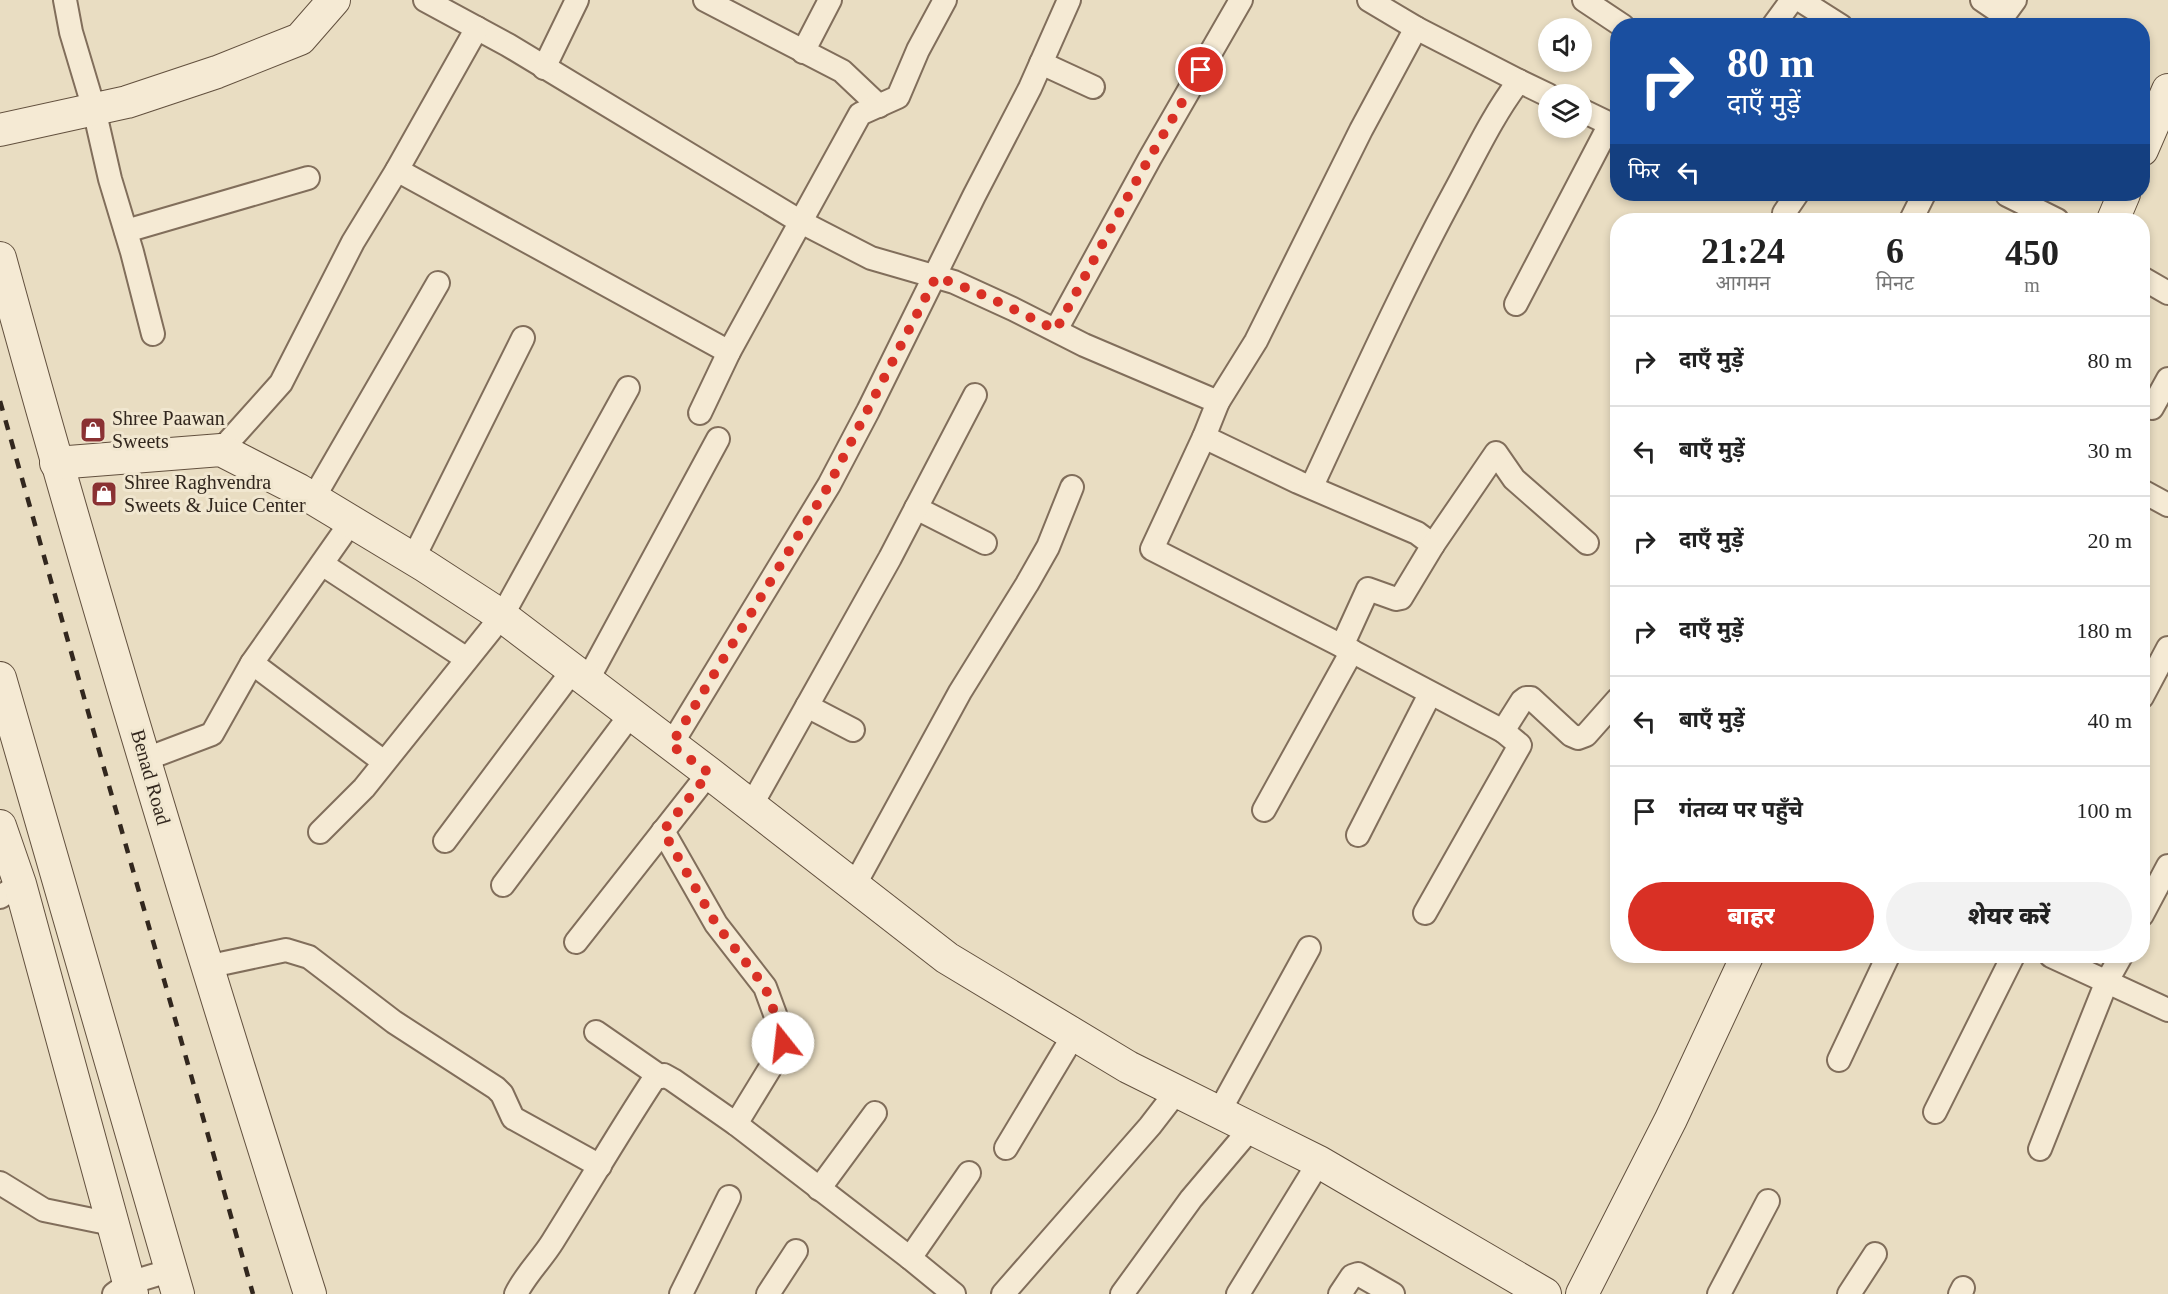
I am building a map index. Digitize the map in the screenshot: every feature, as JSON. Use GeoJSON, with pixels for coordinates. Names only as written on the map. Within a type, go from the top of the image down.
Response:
{"type":"FeatureCollection","features":[{"type":"Feature","properties":{"kind":"street"},"geometry":{"type":"LineString","coordinates":[[65,0],[71,32],[94,109],[110,179],[153,334]]}},
{"type":"Feature","properties":{"kind":"street"},"geometry":{"type":"LineString","coordinates":[[0,130],[127,102],[217,72],[300,39],[334,0]]}},
{"type":"Feature","properties":{"kind":"street"},"geometry":{"type":"LineString","coordinates":[[425,0],[652,130],[721,175],[801,222],[871,258],[954,282],[1084,345],[1218,402]]}},
{"type":"Feature","properties":{"kind":"street"},"geometry":{"type":"LineString","coordinates":[[544,68],[577,0]]}},
{"type":"Feature","properties":{"kind":"street"},"geometry":{"type":"LineString","coordinates":[[803,52],[830,0]]}},
{"type":"Feature","properties":{"kind":"street"},"geometry":{"type":"LineString","coordinates":[[700,413],[729,352],[860,114],[898,97],[918,50],[945,0]]}},
{"type":"Feature","properties":{"kind":"street"},"geometry":{"type":"LineString","coordinates":[[671,745],[829,485],[1030,88],[1069,0]]}},
{"type":"Feature","properties":{"kind":"street"},"geometry":{"type":"LineString","coordinates":[[1056,330],[1240,0]]}},
{"type":"Feature","properties":{"kind":"street"},"geometry":{"type":"LineString","coordinates":[[1369,0],[1416,28],[1538,90]]}},
{"type":"Feature","properties":{"kind":"street"},"geometry":{"type":"LineString","coordinates":[[1584,0],[1611,18]]}},
{"type":"Feature","properties":{"kind":"street"},"geometry":{"type":"LineString","coordinates":[[1779,18],[1792,0]]}},
{"type":"Feature","properties":{"kind":"street"},"geometry":{"type":"LineString","coordinates":[[1800,0],[1828,18]]}},
{"type":"Feature","properties":{"kind":"street"},"geometry":{"type":"LineString","coordinates":[[1982,0],[2004,15],[2015,0]]}},
{"type":"Feature","properties":{"kind":"street"},"geometry":{"type":"LineString","coordinates":[[713,2],[842,71],[879,106]]}},
{"type":"Feature","properties":{"kind":"street"},"geometry":{"type":"LineString","coordinates":[[221,450],[280,383],[353,242],[397,170],[477,28]]}},
{"type":"Feature","properties":{"kind":"street"},"geometry":{"type":"LineString","coordinates":[[1416,28],[1361,130],[1256,341],[1218,402],[1204,438],[1152,549],[1347,648],[1503,731],[1520,745],[1425,913]]}},
{"type":"Feature","properties":{"kind":"street"},"geometry":{"type":"LineString","coordinates":[[1041,63],[1093,87]]}},
{"type":"Feature","properties":{"kind":"street"},"geometry":{"type":"LineString","coordinates":[[1312,486],[1439,220],[1503,102],[1519,81]]}},
{"type":"Feature","properties":{"kind":"street"},"geometry":{"type":"LineString","coordinates":[[2150,131],[2167,92]]}},
{"type":"Feature","properties":{"kind":"street"},"geometry":{"type":"LineString","coordinates":[[1516,304],[1610,124],[1592,115]]}},
{"type":"Feature","properties":{"kind":"street"},"geometry":{"type":"LineString","coordinates":[[397,170],[729,352]]}},
{"type":"Feature","properties":{"kind":"street"},"geometry":{"type":"LineString","coordinates":[[126,231],[308,178]]}},
{"type":"Feature","properties":{"kind":"street"},"geometry":{"type":"LineString","coordinates":[[1784,213],[1792,201]]}},
{"type":"Feature","properties":{"kind":"street"},"geometry":{"type":"LineString","coordinates":[[2019,201],[2043,213]]}},
{"type":"Feature","properties":{"kind":"street","name":"Benad Road"},"geometry":{"type":"LineString","coordinates":[[0,258],[56,464],[146,759],[206,967],[310,1294]]}},
{"type":"Feature","properties":{"kind":"street"},"geometry":{"type":"LineString","coordinates":[[314,499],[438,283]]}},
{"type":"Feature","properties":{"kind":"street"},"geometry":{"type":"LineString","coordinates":[[2150,283],[2168,293]]}},
{"type":"Feature","properties":{"kind":"street"},"geometry":{"type":"LineString","coordinates":[[413,559],[523,338]]}},
{"type":"Feature","properties":{"kind":"street"},"geometry":{"type":"LineString","coordinates":[[2152,408],[2168,379]]}},
{"type":"Feature","properties":{"kind":"street"},"geometry":{"type":"LineString","coordinates":[[320,832],[364,788],[502,616],[628,388]]}},
{"type":"Feature","properties":{"kind":"street"},"geometry":{"type":"LineString","coordinates":[[750,806],[916,508],[975,395]]}},
{"type":"Feature","properties":{"kind":"street"},"geometry":{"type":"LineString","coordinates":[[1204,438],[1416,533],[1433,544]]}},
{"type":"Feature","properties":{"kind":"street"},"geometry":{"type":"LineString","coordinates":[[446,841],[580,676],[718,439]]}},
{"type":"Feature","properties":{"kind":"street"},"geometry":{"type":"LineString","coordinates":[[56,464],[221,450],[314,499],[502,616],[947,958],[1128,1067],[1319,1162],[1527,1290]]}},
{"type":"Feature","properties":{"kind":"street"},"geometry":{"type":"LineString","coordinates":[[1264,810],[1347,648],[1368,589],[1396,599],[1401,598],[1433,544],[1496,453],[1514,479],[1587,543]]}},
{"type":"Feature","properties":{"kind":"street"},"geometry":{"type":"LineString","coordinates":[[854,886],[960,692],[1048,546],[1072,487]]}},
{"type":"Feature","properties":{"kind":"street"},"geometry":{"type":"LineString","coordinates":[[2150,495],[2168,505]]}},
{"type":"Feature","properties":{"kind":"street"},"geometry":{"type":"LineString","coordinates":[[916,508],[985,543]]}},
{"type":"Feature","properties":{"kind":"street"},"geometry":{"type":"LineString","coordinates":[[146,759],[212,734],[252,663],[351,522]]}},
{"type":"Feature","properties":{"kind":"street"},"geometry":{"type":"LineString","coordinates":[[322,564],[467,659]]}},
{"type":"Feature","properties":{"kind":"street"},"geometry":{"type":"LineString","coordinates":[[2150,682],[2168,648]]}},
{"type":"Feature","properties":{"kind":"street"},"geometry":{"type":"LineString","coordinates":[[252,663],[384,762]]}},
{"type":"Feature","properties":{"kind":"street"},"geometry":{"type":"LineString","coordinates":[[0,678],[175,1282],[125,1290],[112,1224],[10,890],[0,826]]}},
{"type":"Feature","properties":{"kind":"street"},"geometry":{"type":"LineString","coordinates":[[1358,835],[1430,694]]}},
{"type":"Feature","properties":{"kind":"street"},"geometry":{"type":"LineString","coordinates":[[1503,731],[1522,700],[1526,698],[1532,698],[1571,735],[1578,738],[1586,735],[1610,708]]}},
{"type":"Feature","properties":{"kind":"street"},"geometry":{"type":"LineString","coordinates":[[807,706],[853,730]]}},
{"type":"Feature","properties":{"kind":"street"},"geometry":{"type":"LineString","coordinates":[[503,885],[631,714]]}},
{"type":"Feature","properties":{"kind":"street"},"geometry":{"type":"LineString","coordinates":[[576,942],[709,773]]}},
{"type":"Feature","properties":{"kind":"street"},"geometry":{"type":"LineString","coordinates":[[663,831],[716,924],[765,987],[782,1033],[783,1043],[780,1052],[736,1124]]}},
{"type":"Feature","properties":{"kind":"street"},"geometry":{"type":"LineString","coordinates":[[2150,900],[2168,866]]}},
{"type":"Feature","properties":{"kind":"street"},"geometry":{"type":"LineString","coordinates":[[1219,1112],[1309,948]]}},
{"type":"Feature","properties":{"kind":"street"},"geometry":{"type":"LineString","coordinates":[[206,967],[286,951],[309,957],[394,1022],[496,1089],[502,1094],[513,1118],[600,1166]]}},
{"type":"Feature","properties":{"kind":"street"},"geometry":{"type":"LineString","coordinates":[[1582,1294],[1671,1119],[1744,963]]}},
{"type":"Feature","properties":{"kind":"street"},"geometry":{"type":"LineString","coordinates":[[1839,1060],[1885,963]]}},
{"type":"Feature","properties":{"kind":"street"},"geometry":{"type":"LineString","coordinates":[[1935,1112],[2010,963]]}},
{"type":"Feature","properties":{"kind":"street"},"geometry":{"type":"LineString","coordinates":[[2067,963],[2168,1010]]}},
{"type":"Feature","properties":{"kind":"street"},"geometry":{"type":"LineString","coordinates":[[2040,1149],[2107,981],[2117,963]]}},
{"type":"Feature","properties":{"kind":"street"},"geometry":{"type":"LineString","coordinates":[[596,1032],[661,1077]]}},
{"type":"Feature","properties":{"kind":"street"},"geometry":{"type":"LineString","coordinates":[[1006,1148],[1075,1033]]}},
{"type":"Feature","properties":{"kind":"street"},"geometry":{"type":"LineString","coordinates":[[516,1294],[549,1249],[600,1166],[613,1140],[654,1079],[664,1075],[736,1124],[954,1294]]}},
{"type":"Feature","properties":{"kind":"street"},"geometry":{"type":"LineString","coordinates":[[1003,1294],[1150,1126],[1177,1091]]}},
{"type":"Feature","properties":{"kind":"street"},"geometry":{"type":"LineString","coordinates":[[819,1189],[875,1113]]}},
{"type":"Feature","properties":{"kind":"street"},"geometry":{"type":"LineString","coordinates":[[1122,1294],[1191,1199],[1251,1128]]}},
{"type":"Feature","properties":{"kind":"street"},"geometry":{"type":"LineString","coordinates":[[1238,1294],[1319,1162]]}},
{"type":"Feature","properties":{"kind":"street"},"geometry":{"type":"LineString","coordinates":[[910,1258],[969,1173]]}},
{"type":"Feature","properties":{"kind":"street"},"geometry":{"type":"LineString","coordinates":[[0,1183],[44,1210],[112,1224]]}},
{"type":"Feature","properties":{"kind":"street"},"geometry":{"type":"LineString","coordinates":[[681,1294],[729,1197]]}},
{"type":"Feature","properties":{"kind":"street"},"geometry":{"type":"LineString","coordinates":[[1719,1294],[1768,1201]]}},
{"type":"Feature","properties":{"kind":"street"},"geometry":{"type":"LineString","coordinates":[[768,1294],[796,1251]]}},
{"type":"Feature","properties":{"kind":"street"},"geometry":{"type":"LineString","coordinates":[[1849,1294],[1875,1254]]}},
{"type":"Feature","properties":{"kind":"street"},"geometry":{"type":"LineString","coordinates":[[1340,1294],[1352,1276],[1358,1274],[1393,1294]]}},
{"type":"Feature","properties":{"kind":"railway"},"geometry":{"type":"LineString","coordinates":[[0,401],[253,1294]]}},
{"type":"Feature","properties":{"kind":"place","name":"Shree Paawan Sweets"},"geometry":{"type":"Point","coordinates":[93,430]}},
{"type":"Feature","properties":{"kind":"place","name":"Shree Raghvendra Sweets & Juice Center"},"geometry":{"type":"Point","coordinates":[104,494]}},
{"type":"Feature","properties":{"kind":"route"},"geometry":{"type":"LineString","coordinates":[[783,1043],[782,1033],[765,987],[716,924],[663,831],[709,773],[671,745],[829,485],[936,277],[954,282],[1056,330],[1083,284],[1139,176],[1201,70]]}}]}
